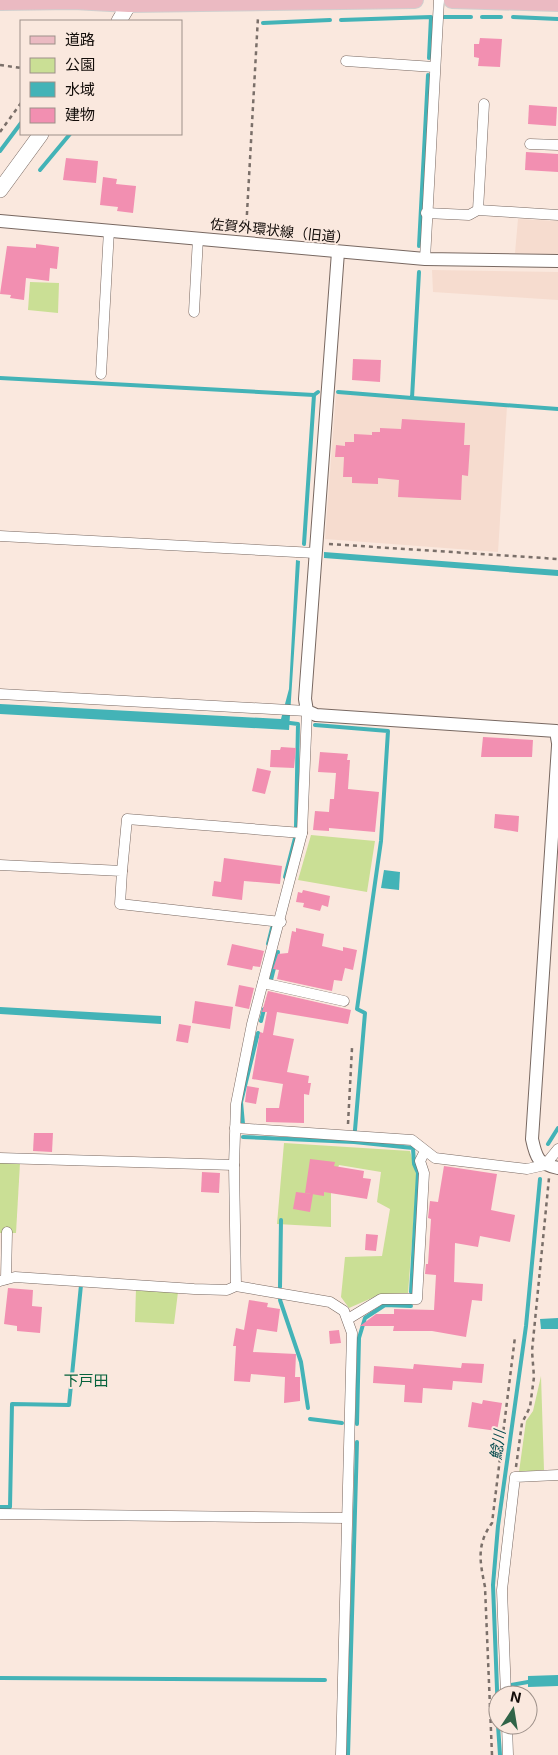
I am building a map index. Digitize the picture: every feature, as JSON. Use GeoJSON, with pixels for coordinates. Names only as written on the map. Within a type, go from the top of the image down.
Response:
{"type":"FeatureCollection","features":[{"type":"Feature","properties":{"kind":"main road"},"geometry":{"type":"LineString","coordinates":[[0,2],[415,0]]}},
{"type":"Feature","properties":{"kind":"main road"},"geometry":{"type":"LineString","coordinates":[[452,0],[558,3]]}},
{"type":"Feature","properties":{"kind":"main road"},"geometry":{"type":"LineString","coordinates":[[121,20],[130,2]]}},
{"type":"Feature","properties":{"kind":"main road"},"geometry":{"type":"LineString","coordinates":[[0,190],[40,135]]}},
{"type":"Feature","properties":{"kind":"street"},"geometry":{"type":"LineString","coordinates":[[425,259],[438,0]]}},
{"type":"Feature","properties":{"kind":"street"},"geometry":{"type":"LineString","coordinates":[[346,61],[434,66]]}},
{"type":"Feature","properties":{"kind":"street"},"geometry":{"type":"LineString","coordinates":[[478,210],[484,104]]}},
{"type":"Feature","properties":{"kind":"street"},"geometry":{"type":"LineString","coordinates":[[530,144],[558,145]]}},
{"type":"Feature","properties":{"kind":"street"},"geometry":{"type":"LineString","coordinates":[[426,213],[469,214],[478,210],[558,215]]}},
{"type":"Feature","properties":{"kind":"street","name":"佐賀外環状線（旧道）"},"geometry":{"type":"LineString","coordinates":[[0,221],[425,259],[558,261]]}},
{"type":"Feature","properties":{"kind":"street"},"geometry":{"type":"LineString","coordinates":[[101,374],[110,230]]}},
{"type":"Feature","properties":{"kind":"street"},"geometry":{"type":"LineString","coordinates":[[194,312],[198,238]]}},
{"type":"Feature","properties":{"kind":"street"},"geometry":{"type":"LineString","coordinates":[[236,1286],[234,1128],[236,1104],[263,984],[281,922],[302,833],[307,711],[305,699],[338,252]]}},
{"type":"Feature","properties":{"kind":"street"},"geometry":{"type":"LineString","coordinates":[[0,536],[315,548]]}},
{"type":"Feature","properties":{"kind":"street"},"geometry":{"type":"LineString","coordinates":[[0,694],[307,711],[316,715],[557,738],[532,1139],[536,1157],[550,1168]]}},
{"type":"Feature","properties":{"kind":"street"},"geometry":{"type":"LineString","coordinates":[[281,922],[120,904],[127,819],[302,833]]}},
{"type":"Feature","properties":{"kind":"street"},"geometry":{"type":"LineString","coordinates":[[0,865],[122,872]]}},
{"type":"Feature","properties":{"kind":"street"},"geometry":{"type":"LineString","coordinates":[[263,984],[344,1001]]}},
{"type":"Feature","properties":{"kind":"street"},"geometry":{"type":"LineString","coordinates":[[234,1128],[412,1140],[434,1158],[527,1170],[550,1168]]}},
{"type":"Feature","properties":{"kind":"street"},"geometry":{"type":"LineString","coordinates":[[550,1168],[558,1149]]}},
{"type":"Feature","properties":{"kind":"street"},"geometry":{"type":"LineString","coordinates":[[348,1318],[382,1299],[417,1299],[424,1173],[420,1161],[426,1151]]}},
{"type":"Feature","properties":{"kind":"street"},"geometry":{"type":"LineString","coordinates":[[0,1158],[234,1165]]}},
{"type":"Feature","properties":{"kind":"street"},"geometry":{"type":"LineString","coordinates":[[8,1232],[3,1280],[15,1277],[227,1290],[236,1286],[330,1302],[344,1311],[352,1333],[341,1755]]}},
{"type":"Feature","properties":{"kind":"street"},"geometry":{"type":"LineString","coordinates":[[506,1685],[502,1590],[515,1477],[558,1475]]}},
{"type":"Feature","properties":{"kind":"street"},"geometry":{"type":"LineString","coordinates":[[0,1514],[346,1518]]}},
{"type":"Feature","properties":{"kind":"street"},"geometry":{"type":"LineString","coordinates":[[507,1735],[508,1755]]}},
{"type":"Feature","properties":{"kind":"path"},"geometry":{"type":"LineString","coordinates":[[245,242],[260,2]]}},
{"type":"Feature","properties":{"kind":"path"},"geometry":{"type":"LineString","coordinates":[[0,65],[20,68]]}},
{"type":"Feature","properties":{"kind":"path"},"geometry":{"type":"LineString","coordinates":[[0,132],[20,104]]}},
{"type":"Feature","properties":{"kind":"path"},"geometry":{"type":"LineString","coordinates":[[315,548],[558,559]]}},
{"type":"Feature","properties":{"kind":"path"},"geometry":{"type":"LineString","coordinates":[[348,1136],[352,1048]]}},
{"type":"Feature","properties":{"kind":"path"},"geometry":{"type":"LineString","coordinates":[[515,1477],[522,1423],[530,1407],[534,1377],[532,1351],[550,1168]]}},
{"type":"Feature","properties":{"kind":"shaded area"},"geometry":{"type":"Polygon","coordinates":[[[518,219],[558,221],[558,255],[515,253],[518,219]]]}},
{"type":"Feature","properties":{"kind":"shaded area"},"geometry":{"type":"Polygon","coordinates":[[[432,270],[558,272],[558,300],[433,292],[432,270]]]}},
{"type":"Feature","properties":{"kind":"shaded area"},"geometry":{"type":"Polygon","coordinates":[[[336,393],[507,406],[498,552],[325,539],[336,393]]]}},
{"type":"Feature","properties":{"kind":"green space"},"geometry":{"type":"Polygon","coordinates":[[[30,282],[59,283],[58,313],[28,310],[30,282]]]}},
{"type":"Feature","properties":{"kind":"green space"},"geometry":{"type":"Polygon","coordinates":[[[311,835],[375,841],[367,892],[298,880],[311,835]]]}},
{"type":"Feature","properties":{"kind":"green space"},"geometry":{"type":"Polygon","coordinates":[[[284,1143],[410,1151],[417,1177],[408,1293],[381,1294],[349,1308],[341,1297],[345,1257],[382,1256],[390,1209],[377,1202],[381,1172],[339,1165],[331,1187],[331,1227],[277,1224],[284,1143]]]}},
{"type":"Feature","properties":{"kind":"green space"},"geometry":{"type":"Polygon","coordinates":[[[0,1162],[20,1163],[16,1233],[0,1233],[0,1162]]]}},
{"type":"Feature","properties":{"kind":"green space"},"geometry":{"type":"Polygon","coordinates":[[[136,1288],[178,1292],[174,1324],[135,1322],[136,1288]]]}},
{"type":"Feature","properties":{"kind":"green space"},"geometry":{"type":"Polygon","coordinates":[[[541,1376],[544,1470],[519,1472],[526,1421],[533,1411],[541,1376]]]}},
{"type":"Feature","properties":{"kind":"water"},"geometry":{"type":"Polygon","coordinates":[[[324,552],[558,570],[558,576],[324,558],[324,552]]]}},
{"type":"Feature","properties":{"kind":"water"},"geometry":{"type":"Polygon","coordinates":[[[296,560],[300,561],[289,730],[0,714],[0,704],[281,719],[289,689],[296,560]]]}},
{"type":"Feature","properties":{"kind":"water"},"geometry":{"type":"Polygon","coordinates":[[[384,870],[400,872],[399,890],[381,888],[384,870]]]}},
{"type":"Feature","properties":{"kind":"water"},"geometry":{"type":"Polygon","coordinates":[[[0,1007],[161,1016],[161,1024],[0,1014],[0,1007]]]}},
{"type":"Feature","properties":{"kind":"water"},"geometry":{"type":"Polygon","coordinates":[[[558,1318],[558,1329],[541,1329],[540,1319],[558,1318]]]}},
{"type":"Feature","properties":{"kind":"water"},"geometry":{"type":"Polygon","coordinates":[[[558,1675],[558,1686],[528,1685],[528,1676],[558,1675]]]}},
{"type":"Feature","properties":{"kind":"building"},"geometry":{"type":"Polygon","coordinates":[[[480,38],[502,39],[500,67],[478,66],[479,58],[474,57],[474,44],[479,44],[480,38]]]}},
{"type":"Feature","properties":{"kind":"building"},"geometry":{"type":"Polygon","coordinates":[[[529,105],[557,107],[556,126],[528,124],[529,105]]]}},
{"type":"Feature","properties":{"kind":"building"},"geometry":{"type":"Polygon","coordinates":[[[526,152],[558,154],[558,172],[525,170],[526,152]]]}},
{"type":"Feature","properties":{"kind":"building"},"geometry":{"type":"Polygon","coordinates":[[[66,158],[98,161],[96,183],[63,180],[66,158]]]}},
{"type":"Feature","properties":{"kind":"building"},"geometry":{"type":"Polygon","coordinates":[[[103,177],[117,179],[116,184],[136,186],[133,213],[117,211],[118,207],[100,205],[103,177]]]}},
{"type":"Feature","properties":{"kind":"building"},"geometry":{"type":"Polygon","coordinates":[[[36,244],[59,247],[57,269],[50,268],[49,281],[26,278],[24,300],[10,298],[11,295],[0,294],[7,246],[36,248],[36,244]]]}},
{"type":"Feature","properties":{"kind":"building"},"geometry":{"type":"Polygon","coordinates":[[[353,359],[381,360],[380,382],[352,380],[353,359]]]}},
{"type":"Feature","properties":{"kind":"building"},"geometry":{"type":"Polygon","coordinates":[[[402,419],[465,423],[464,445],[470,445],[468,476],[462,475],[461,500],[398,497],[399,480],[378,478],[378,484],[352,483],[352,477],[343,477],[344,457],[335,457],[336,445],[345,446],[345,442],[354,442],[354,434],[372,435],[372,432],[380,432],[380,428],[401,429],[402,419]]]}},
{"type":"Feature","properties":{"kind":"building"},"geometry":{"type":"Polygon","coordinates":[[[483,737],[533,740],[532,757],[481,757],[483,737]]]}},
{"type":"Feature","properties":{"kind":"building"},"geometry":{"type":"Polygon","coordinates":[[[281,747],[296,748],[294,768],[270,767],[271,750],[280,750],[281,747]]]}},
{"type":"Feature","properties":{"kind":"building"},"geometry":{"type":"Polygon","coordinates":[[[320,752],[348,754],[347,760],[350,760],[348,789],[379,792],[375,832],[329,828],[329,831],[313,830],[315,811],[329,812],[330,799],[334,799],[336,773],[318,772],[320,752]]]}},
{"type":"Feature","properties":{"kind":"building"},"geometry":{"type":"Polygon","coordinates":[[[257,768],[271,771],[265,794],[252,791],[257,768]]]}},
{"type":"Feature","properties":{"kind":"building"},"geometry":{"type":"Polygon","coordinates":[[[495,814],[519,816],[518,832],[494,828],[495,814]]]}},
{"type":"Feature","properties":{"kind":"building"},"geometry":{"type":"Polygon","coordinates":[[[224,858],[282,866],[280,884],[244,881],[242,900],[212,896],[214,881],[221,882],[224,858]]]}},
{"type":"Feature","properties":{"kind":"building"},"geometry":{"type":"Polygon","coordinates":[[[303,890],[330,896],[328,907],[322,905],[320,911],[303,907],[304,903],[296,902],[298,892],[302,893],[303,890]]]}},
{"type":"Feature","properties":{"kind":"building"},"geometry":{"type":"Polygon","coordinates":[[[296,928],[324,934],[322,946],[343,951],[343,947],[357,950],[353,970],[345,968],[342,981],[334,980],[332,991],[277,979],[279,970],[273,969],[278,954],[288,953],[292,931],[296,932],[296,928]]]}},
{"type":"Feature","properties":{"kind":"building"},"geometry":{"type":"Polygon","coordinates":[[[232,944],[264,951],[260,967],[253,966],[252,970],[227,965],[232,944]]]}},
{"type":"Feature","properties":{"kind":"building"},"geometry":{"type":"Polygon","coordinates":[[[239,985],[254,988],[249,1009],[235,1006],[239,985]]]}},
{"type":"Feature","properties":{"kind":"building"},"geometry":{"type":"Polygon","coordinates":[[[268,991],[351,1010],[348,1024],[277,1012],[273,1035],[294,1039],[287,1072],[309,1076],[308,1083],[311,1083],[309,1095],[304,1094],[304,1123],[266,1122],[266,1108],[279,1108],[283,1084],[252,1079],[260,1032],[263,1033],[267,1012],[262,1012],[268,991]]]}},
{"type":"Feature","properties":{"kind":"building"},"geometry":{"type":"Polygon","coordinates":[[[195,1001],[233,1007],[230,1029],[192,1023],[195,1001]]]}},
{"type":"Feature","properties":{"kind":"building"},"geometry":{"type":"Polygon","coordinates":[[[179,1024],[191,1026],[188,1043],[176,1041],[179,1024]]]}},
{"type":"Feature","properties":{"kind":"building"},"geometry":{"type":"Polygon","coordinates":[[[247,1086],[259,1088],[256,1104],[245,1102],[247,1086]]]}},
{"type":"Feature","properties":{"kind":"building"},"geometry":{"type":"Polygon","coordinates":[[[34,1133],[53,1133],[52,1152],[33,1151],[34,1133]]]}},
{"type":"Feature","properties":{"kind":"building"},"geometry":{"type":"Polygon","coordinates":[[[310,1159],[335,1162],[334,1166],[364,1171],[363,1178],[371,1179],[367,1199],[324,1192],[324,1196],[305,1193],[310,1159]]]}},
{"type":"Feature","properties":{"kind":"building"},"geometry":{"type":"Polygon","coordinates":[[[444,1166],[497,1174],[491,1210],[515,1215],[510,1242],[480,1236],[478,1247],[455,1243],[454,1282],[483,1284],[482,1301],[472,1300],[466,1337],[432,1331],[393,1331],[394,1326],[360,1326],[376,1314],[394,1314],[394,1309],[434,1310],[436,1275],[425,1274],[426,1264],[428,1264],[431,1219],[428,1218],[430,1201],[438,1202],[444,1166]]]}},
{"type":"Feature","properties":{"kind":"building"},"geometry":{"type":"Polygon","coordinates":[[[202,1172],[220,1173],[219,1193],[201,1192],[202,1172]]]}},
{"type":"Feature","properties":{"kind":"building"},"geometry":{"type":"Polygon","coordinates":[[[296,1192],[313,1194],[310,1212],[293,1209],[296,1192]]]}},
{"type":"Feature","properties":{"kind":"building"},"geometry":{"type":"Polygon","coordinates":[[[366,1234],[378,1235],[376,1251],[365,1250],[366,1234]]]}},
{"type":"Feature","properties":{"kind":"building"},"geometry":{"type":"Polygon","coordinates":[[[8,1288],[33,1290],[32,1306],[42,1307],[40,1333],[17,1331],[17,1326],[4,1324],[8,1288]]]}},
{"type":"Feature","properties":{"kind":"building"},"geometry":{"type":"Polygon","coordinates":[[[249,1300],[268,1303],[267,1307],[280,1309],[277,1332],[257,1329],[253,1352],[296,1354],[295,1377],[300,1377],[300,1401],[284,1403],[285,1377],[251,1374],[250,1382],[234,1381],[236,1346],[233,1346],[236,1328],[244,1330],[249,1300]]]}},
{"type":"Feature","properties":{"kind":"building"},"geometry":{"type":"Polygon","coordinates":[[[339,1330],[341,1343],[330,1344],[329,1331],[339,1330]]]}},
{"type":"Feature","properties":{"kind":"building"},"geometry":{"type":"Polygon","coordinates":[[[462,1363],[484,1364],[482,1383],[453,1381],[452,1390],[423,1388],[422,1403],[404,1402],[405,1385],[373,1383],[374,1366],[413,1369],[414,1364],[461,1368],[462,1363]]]}},
{"type":"Feature","properties":{"kind":"building"},"geometry":{"type":"Polygon","coordinates":[[[483,1400],[502,1403],[497,1431],[468,1427],[472,1402],[482,1404],[483,1400]]]}},
{"type":"Feature","properties":{"kind":"waterway"},"geometry":{"type":"LineString","coordinates":[[341,20],[431,17],[429,58]]}},
{"type":"Feature","properties":{"kind":"waterway"},"geometry":{"type":"LineString","coordinates":[[444,17],[471,17]]}},
{"type":"Feature","properties":{"kind":"waterway"},"geometry":{"type":"LineString","coordinates":[[482,17],[501,17]]}},
{"type":"Feature","properties":{"kind":"waterway"},"geometry":{"type":"LineString","coordinates":[[513,17],[558,19]]}},
{"type":"Feature","properties":{"kind":"waterway"},"geometry":{"type":"LineString","coordinates":[[263,23],[330,20]]}},
{"type":"Feature","properties":{"kind":"waterway"},"geometry":{"type":"LineString","coordinates":[[419,246],[428,75]]}},
{"type":"Feature","properties":{"kind":"waterway"},"geometry":{"type":"LineString","coordinates":[[0,151],[20,124]]}},
{"type":"Feature","properties":{"kind":"waterway"},"geometry":{"type":"LineString","coordinates":[[40,170],[69,135]]}},
{"type":"Feature","properties":{"kind":"waterway"},"geometry":{"type":"LineString","coordinates":[[338,392],[412,398],[419,272]]}},
{"type":"Feature","properties":{"kind":"waterway"},"geometry":{"type":"LineString","coordinates":[[0,378],[314,395]]}},
{"type":"Feature","properties":{"kind":"waterway"},"geometry":{"type":"LineString","coordinates":[[304,544],[314,395],[318,392]]}},
{"type":"Feature","properties":{"kind":"waterway"},"geometry":{"type":"LineString","coordinates":[[412,398],[558,409]]}},
{"type":"Feature","properties":{"kind":"waterway"},"geometry":{"type":"LineString","coordinates":[[290,723],[298,724],[296,827]]}},
{"type":"Feature","properties":{"kind":"waterway"},"geometry":{"type":"LineString","coordinates":[[315,725],[388,731],[381,841],[357,1009],[365,1013],[355,1130]]}},
{"type":"Feature","properties":{"kind":"waterway"},"geometry":{"type":"LineString","coordinates":[[285,877],[295,838]]}},
{"type":"Feature","properties":{"kind":"waterway"},"geometry":{"type":"LineString","coordinates":[[268,944],[272,928]]}},
{"type":"Feature","properties":{"kind":"waterway"},"geometry":{"type":"LineString","coordinates":[[271,980],[278,952]]}},
{"type":"Feature","properties":{"kind":"waterway"},"geometry":{"type":"LineString","coordinates":[[261,1021],[264,1009]]}},
{"type":"Feature","properties":{"kind":"waterway"},"geometry":{"type":"LineString","coordinates":[[243,1124],[241,1102],[258,1033]]}},
{"type":"Feature","properties":{"kind":"waterway","name":"鯰川"},"geometry":{"type":"LineString","coordinates":[[548,1144],[558,1128]]}},
{"type":"Feature","properties":{"kind":"waterway"},"geometry":{"type":"LineString","coordinates":[[243,1137],[354,1142],[413,1148],[414,1164],[418,1173],[411,1292]]}},
{"type":"Feature","properties":{"kind":"waterway","name":"鯰川"},"geometry":{"type":"LineString","coordinates":[[497,1685],[493,1585],[498,1526],[526,1326],[540,1179]]}},
{"type":"Feature","properties":{"kind":"waterway"},"geometry":{"type":"LineString","coordinates":[[280,1287],[281,1220]]}},
{"type":"Feature","properties":{"kind":"waterway"},"geometry":{"type":"LineString","coordinates":[[0,1507],[10,1507],[12,1404],[69,1405],[81,1285]]}},
{"type":"Feature","properties":{"kind":"waterway"},"geometry":{"type":"LineString","coordinates":[[280,1300],[301,1362],[308,1408]]}},
{"type":"Feature","properties":{"kind":"waterway"},"geometry":{"type":"LineString","coordinates":[[357,1424],[359,1338],[365,1318],[385,1305],[411,1306]]}},
{"type":"Feature","properties":{"kind":"waterway"},"geometry":{"type":"LineString","coordinates":[[310,1419],[342,1423]]}},
{"type":"Feature","properties":{"kind":"waterway"},"geometry":{"type":"LineString","coordinates":[[348,1755],[357,1442]]}},
{"type":"Feature","properties":{"kind":"waterway"},"geometry":{"type":"LineString","coordinates":[[0,1678],[325,1680]]}},
{"type":"Feature","properties":{"kind":"waterway"},"geometry":{"type":"LineString","coordinates":[[511,1685],[528,1682]]}},
{"type":"Feature","properties":{"kind":"waterway","name":"鯰川"},"geometry":{"type":"LineString","coordinates":[[499,1735],[500,1755]]}},
{"type":"Feature","properties":{"kind":"district","name":"下戸田"},"geometry":{"type":"Point","coordinates":[86,1381]}}]}
